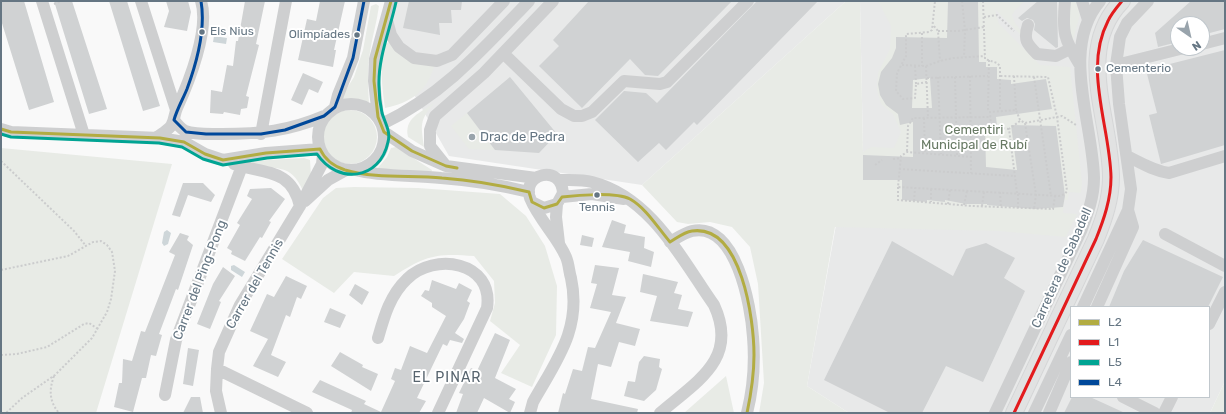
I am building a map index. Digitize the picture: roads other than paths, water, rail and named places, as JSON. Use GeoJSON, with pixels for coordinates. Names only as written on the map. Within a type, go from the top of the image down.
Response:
{"type":"FeatureCollection","features":[{"type":"Feature","properties":{"kind":"main road"},"geometry":{"type":"LineString","coordinates":[[1014,413],[1096,239],[1106,212],[1111,190],[1111,167],[1098,86],[1098,52],[1107,21],[1122,1]]}},
{"type":"Feature","properties":{"kind":"street"},"geometry":{"type":"LineString","coordinates":[[42,1],[84,135]]}},
{"type":"Feature","properties":{"kind":"street"},"geometry":{"type":"LineString","coordinates":[[141,1],[175,115],[181,128],[186,132],[206,134],[261,134],[285,130],[324,116],[335,107],[344,104],[363,105],[381,124],[412,151],[446,166],[536,178]]}},
{"type":"Feature","properties":{"kind":"street"},"geometry":{"type":"LineString","coordinates":[[156,138],[170,126],[187,88],[202,31],[204,9],[201,1]]}},
{"type":"Feature","properties":{"kind":"street"},"geometry":{"type":"LineString","coordinates":[[261,134],[286,1]]}},
{"type":"Feature","properties":{"kind":"street"},"geometry":{"type":"LineString","coordinates":[[335,107],[338,95],[353,58],[364,1]]}},
{"type":"Feature","properties":{"kind":"street"},"geometry":{"type":"LineString","coordinates":[[351,170],[365,167],[377,156],[384,142],[374,81],[376,59],[391,1]]}},
{"type":"Feature","properties":{"kind":"street"},"geometry":{"type":"LineString","coordinates":[[437,61],[452,55],[504,1]]}},
{"type":"Feature","properties":{"kind":"street"},"geometry":{"type":"LineString","coordinates":[[434,94],[475,56],[529,1]]}},
{"type":"Feature","properties":{"kind":"street"},"geometry":{"type":"LineString","coordinates":[[446,166],[430,146],[430,130],[435,116],[474,83],[553,1]]}},
{"type":"Feature","properties":{"kind":"street"},"geometry":{"type":"LineString","coordinates":[[503,53],[561,109],[574,116],[582,116],[592,112],[624,81],[660,84],[667,82],[748,1]]}},
{"type":"Feature","properties":{"kind":"street"},"geometry":{"type":"LineString","coordinates":[[1065,1],[1063,22],[1066,43],[1080,66]]}},
{"type":"Feature","properties":{"kind":"street"},"geometry":{"type":"LineString","coordinates":[[1082,1],[1088,20]]}},
{"type":"Feature","properties":{"kind":"street","name":"Carretera de Sabadell"},"geometry":{"type":"LineString","coordinates":[[995,413],[1081,231],[1092,204],[1094,178],[1080,66],[1085,25],[1100,1]]}},
{"type":"Feature","properties":{"kind":"street"},"geometry":{"type":"LineString","coordinates":[[1083,306],[1128,210],[1131,189],[1119,104],[1116,65],[1120,37],[1127,23],[1148,1]]}},
{"type":"Feature","properties":{"kind":"street"},"geometry":{"type":"LineString","coordinates":[[387,20],[391,35],[400,47],[414,58],[460,62],[475,56]]}},
{"type":"Feature","properties":{"kind":"street"},"geometry":{"type":"LineString","coordinates":[[1028,25],[1025,35],[1027,42],[1037,54],[1056,56],[1070,49]]}},
{"type":"Feature","properties":{"kind":"street"},"geometry":{"type":"LineString","coordinates":[[1210,42],[1225,38]]}},
{"type":"Feature","properties":{"kind":"street"},"geometry":{"type":"LineString","coordinates":[[1116,65],[1170,52]]}},
{"type":"Feature","properties":{"kind":"street"},"geometry":{"type":"LineString","coordinates":[[381,124],[401,115],[434,94],[451,86],[474,83]]}},
{"type":"Feature","properties":{"kind":"street"},"geometry":{"type":"LineString","coordinates":[[324,116],[318,132],[321,152],[333,165],[351,170],[373,174],[442,178],[503,186],[531,197],[544,208],[559,201],[592,194],[629,200]]}},
{"type":"Feature","properties":{"kind":"street"},"geometry":{"type":"LineString","coordinates":[[1,129],[12,132],[156,138],[184,142],[205,154],[242,166],[275,173],[289,182],[297,193],[300,206]]}},
{"type":"Feature","properties":{"kind":"street"},"geometry":{"type":"LineString","coordinates":[[223,160],[266,153],[321,152]]}},
{"type":"Feature","properties":{"kind":"street","name":"Carrer del Tennis"},"geometry":{"type":"LineString","coordinates":[[221,413],[216,391],[216,369],[219,352],[230,324],[300,206],[322,164],[321,152]]}},
{"type":"Feature","properties":{"kind":"street"},"geometry":{"type":"LineString","coordinates":[[1127,156],[1145,166],[1161,172],[1169,173],[1225,156]]}},
{"type":"Feature","properties":{"kind":"street","name":"Carrer del Ping-Pong"},"geometry":{"type":"LineString","coordinates":[[165,395],[176,340],[242,166]]}},
{"type":"Feature","properties":{"kind":"street","name":"Carrer del Tennis"},"geometry":{"type":"LineString","coordinates":[[300,206],[328,180],[351,170]]}},
{"type":"Feature","properties":{"kind":"street"},"geometry":{"type":"LineString","coordinates":[[530,413],[533,402],[567,342],[573,314],[573,289],[566,258],[560,246],[543,223],[531,197],[532,182],[536,178],[545,174],[559,180],[590,181],[620,193],[648,215],[670,242],[714,305],[722,330],[721,345],[713,365],[660,413]]}},
{"type":"Feature","properties":{"kind":"street"},"geometry":{"type":"LineString","coordinates":[[559,180],[562,188],[559,201],[557,232],[560,246]]}},
{"type":"Feature","properties":{"kind":"street"},"geometry":{"type":"LineString","coordinates":[[1097,306],[1133,227],[1128,210]]}},
{"type":"Feature","properties":{"kind":"street"},"geometry":{"type":"LineString","coordinates":[[670,242],[693,231],[704,231],[715,235],[724,242],[733,256],[746,298],[753,337],[752,383],[747,413]]}},
{"type":"Feature","properties":{"kind":"street"},"geometry":{"type":"LineString","coordinates":[[1165,234],[1225,266]]}},
{"type":"Feature","properties":{"kind":"street"},"geometry":{"type":"LineString","coordinates":[[378,338],[385,313],[396,292],[408,278],[422,269],[432,265],[456,263],[469,269],[480,280],[487,290],[487,308],[438,413]]}},
{"type":"Feature","properties":{"kind":"street"},"geometry":{"type":"LineString","coordinates":[[1210,322],[1225,292]]}},
{"type":"Feature","properties":{"kind":"street"},"geometry":{"type":"LineString","coordinates":[[1050,413],[1067,367],[1070,343]]}},
{"type":"Feature","properties":{"kind":"street"},"geometry":{"type":"LineString","coordinates":[[1034,413],[1067,367]]}},
{"type":"Feature","properties":{"kind":"street"},"geometry":{"type":"LineString","coordinates":[[216,369],[308,413]]}},
{"type":"Feature","properties":{"kind":"street"},"geometry":{"type":"LineString","coordinates":[[1125,398],[1155,413]]}},
{"type":"Feature","properties":{"kind":"street"},"geometry":{"type":"LineString","coordinates":[[1164,413],[1172,398]]}},
{"type":"Feature","properties":{"kind":"place","name":"Els Nius"},"geometry":{"type":"Point","coordinates":[202,32]}},
{"type":"Feature","properties":{"kind":"place","name":"Olimpíades"},"geometry":{"type":"Point","coordinates":[357,35]}},
{"type":"Feature","properties":{"kind":"place","name":"Cementerio"},"geometry":{"type":"Point","coordinates":[1098,69]}},
{"type":"Feature","properties":{"kind":"place","name":"Drac de Pedra"},"geometry":{"type":"Point","coordinates":[472,137]}},
{"type":"Feature","properties":{"kind":"place","name":"Tennis"},"geometry":{"type":"Point","coordinates":[597,195]}},
{"type":"Feature","properties":{"kind":"district","name":"EL PINAR"},"geometry":{"type":"Point","coordinates":[447,378]}},
{"type":"Feature","properties":{"kind":"park label","name":"Cementiri Municipal de Rubí"},"geometry":{"type":"Point","coordinates":[974,138]}}]}
